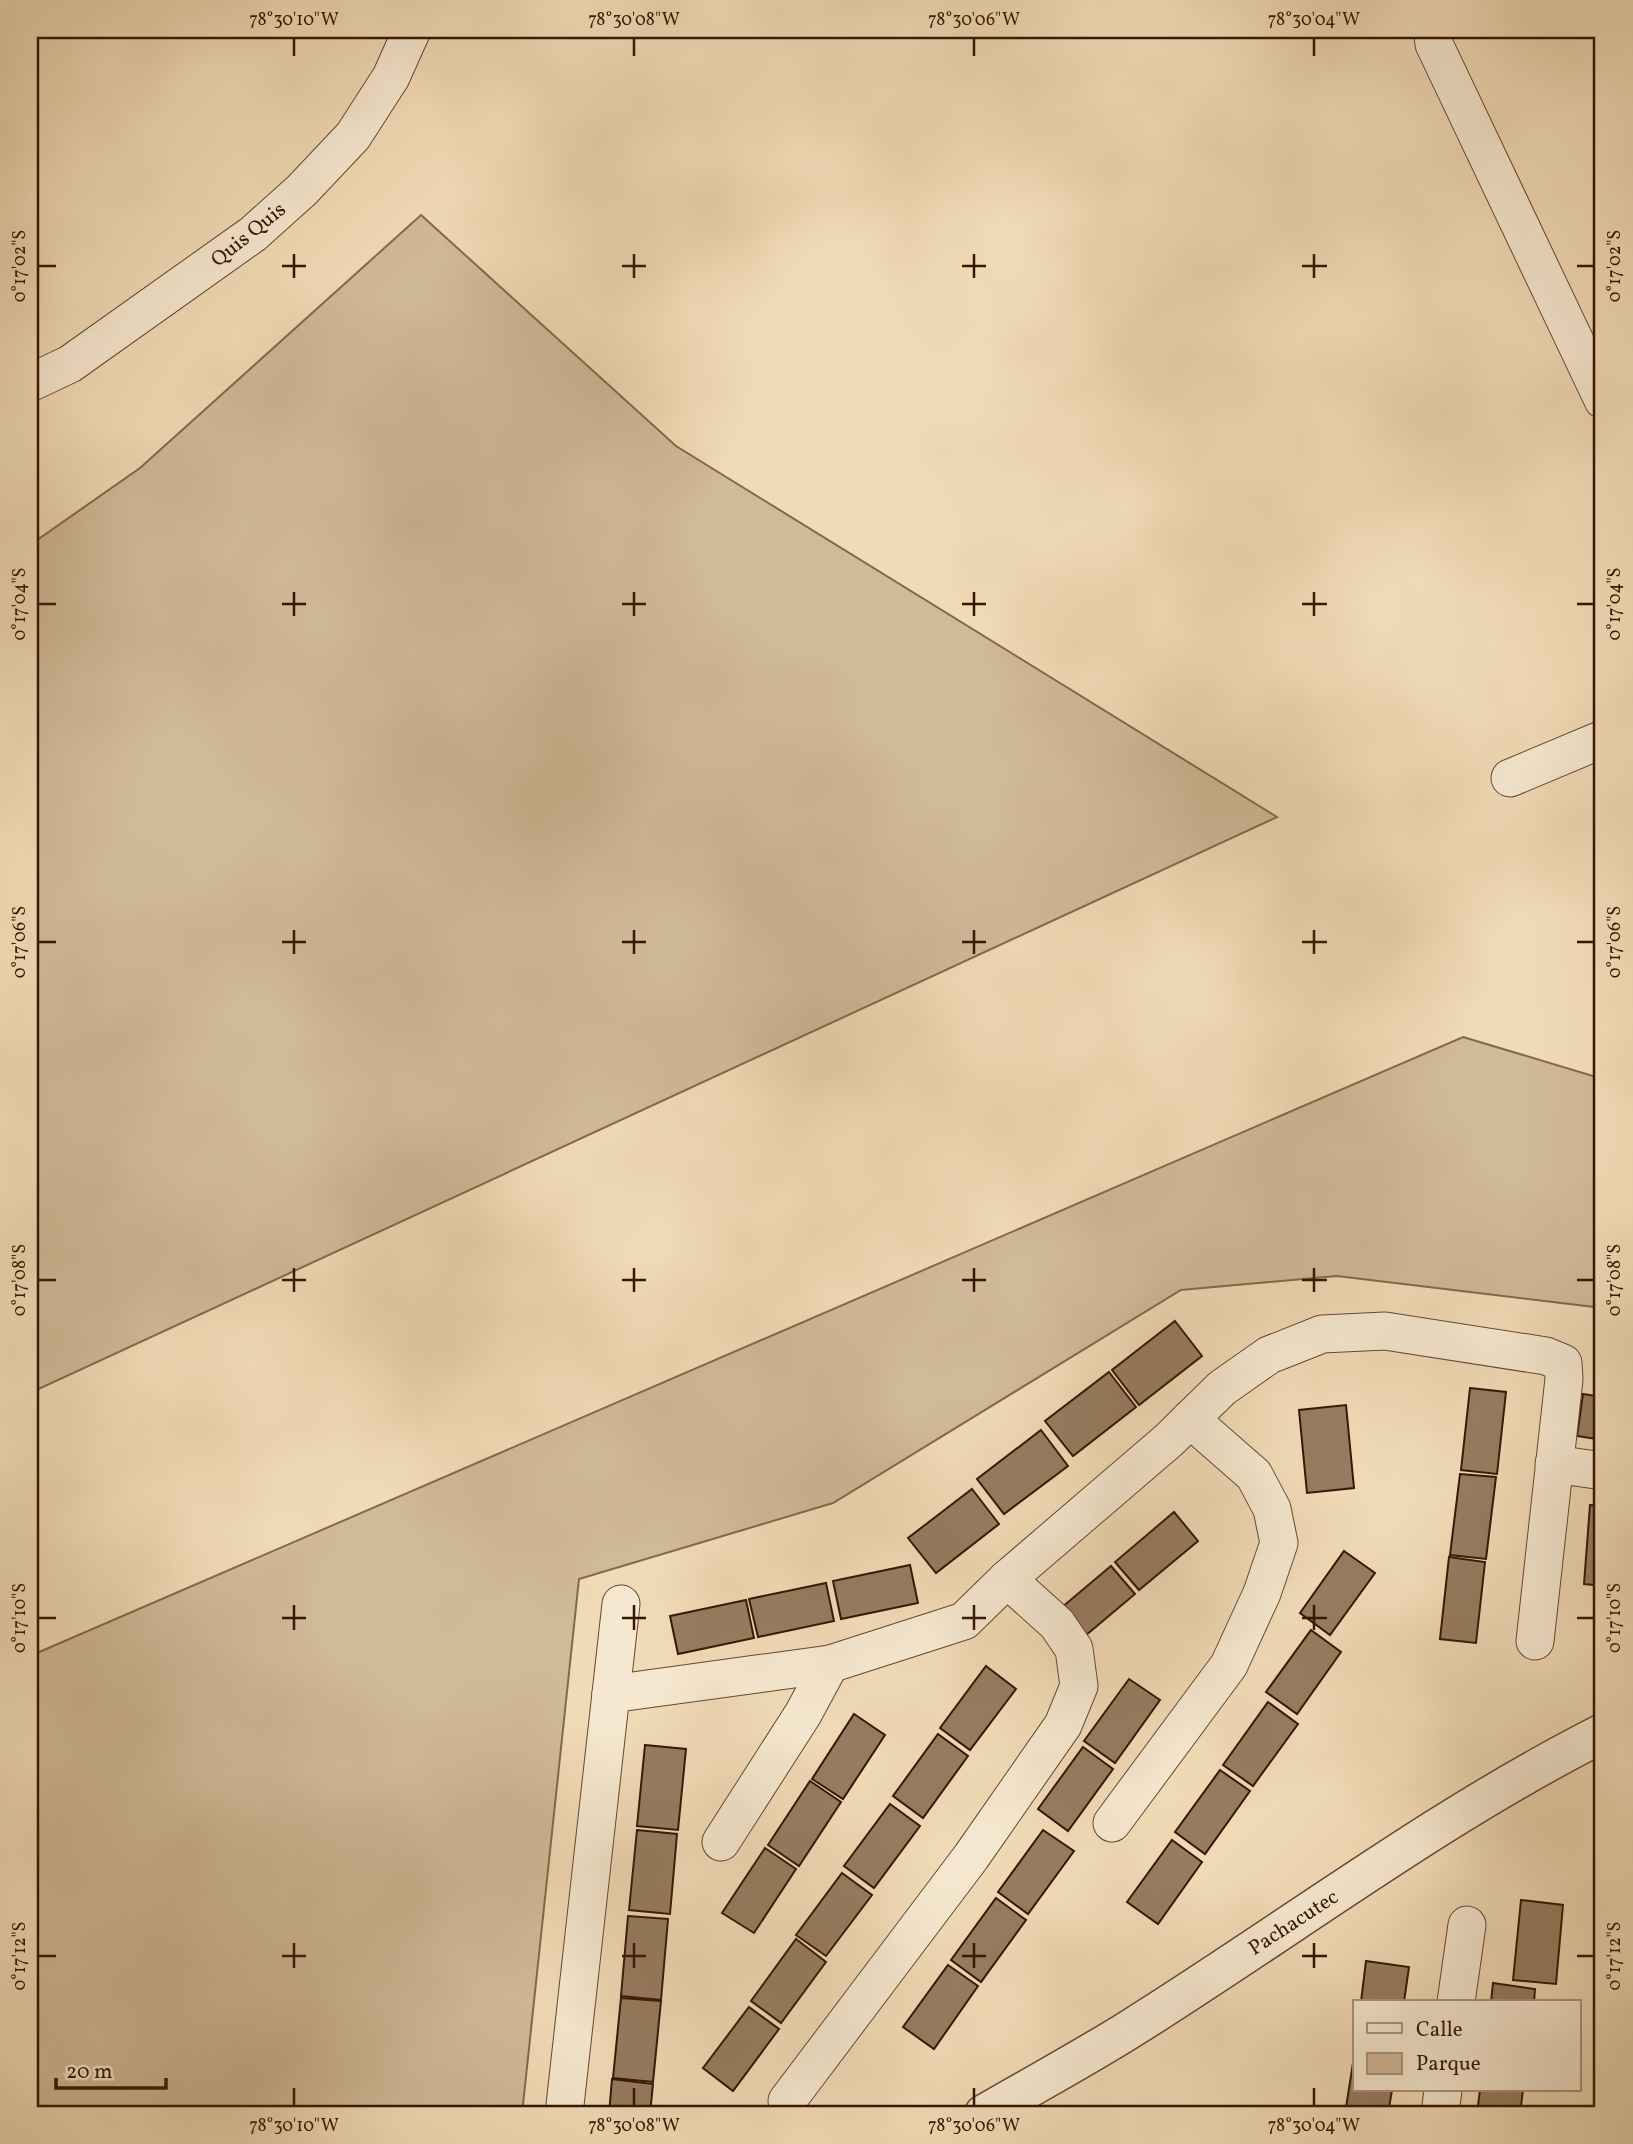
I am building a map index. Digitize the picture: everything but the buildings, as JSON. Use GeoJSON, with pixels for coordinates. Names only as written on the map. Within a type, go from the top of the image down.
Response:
{"type":"FeatureCollection","features":[{"type":"Feature","properties":{"kind":"street","name":"Quis Quis"},"geometry":{"type":"LineString","coordinates":[[30,383],[70,364],[253,234],[302,190],[353,136],[390,77],[412,30]]}},
{"type":"Feature","properties":{"kind":"street"},"geometry":{"type":"LineString","coordinates":[[1432,30],[1434,44],[1603,400]]}},
{"type":"Feature","properties":{"kind":"street"},"geometry":{"type":"LineString","coordinates":[[1510,778],[1603,739]]}},
{"type":"Feature","properties":{"kind":"street"},"geometry":{"type":"LineString","coordinates":[[611,1694],[830,1664],[964,1621],[1007,1579],[1159,1449],[1222,1388],[1269,1355],[1322,1334],[1385,1331],[1546,1356],[1563,1363],[1564,1379],[1535,1641]]}},
{"type":"Feature","properties":{"kind":"street"},"geometry":{"type":"LineString","coordinates":[[1112,1823],[1229,1665],[1262,1593],[1279,1544],[1272,1509],[1254,1475],[1189,1419]]}},
{"type":"Feature","properties":{"kind":"street"},"geometry":{"type":"LineString","coordinates":[[1554,1464],[1603,1471]]}},
{"type":"Feature","properties":{"kind":"street"},"geometry":{"type":"LineString","coordinates":[[787,2101],[971,1857],[1063,1725],[1079,1686],[1074,1649],[1057,1624],[1007,1579]]}},
{"type":"Feature","properties":{"kind":"street"},"geometry":{"type":"LineString","coordinates":[[564,2114],[621,1604]]}},
{"type":"Feature","properties":{"kind":"street"},"geometry":{"type":"LineString","coordinates":[[721,1842],[803,1714],[830,1664]]}},
{"type":"Feature","properties":{"kind":"street","name":"Pachacutec"},"geometry":{"type":"LineString","coordinates":[[984,2114],[1134,2026],[1481,1800],[1603,1733]]}},
{"type":"Feature","properties":{"kind":"street"},"geometry":{"type":"LineString","coordinates":[[1456,2000],[1467,1925]]}},
{"type":"Feature","properties":{"kind":"street"},"geometry":{"type":"LineString","coordinates":[[1440,2114],[1443,2092]]}},
{"type":"Feature","properties":{"kind":"green space"},"geometry":{"type":"Polygon","coordinates":[[[421,215],[676,446],[1277,817],[30,1393],[30,545],[140,468],[421,215]]]}},
{"type":"Feature","properties":{"kind":"green space"},"geometry":{"type":"Polygon","coordinates":[[[1463,1037],[1603,1079],[1603,1308],[1337,1276],[1181,1290],[833,1503],[579,1579],[522,2114],[30,2114],[30,1656],[1463,1037]]]}}]}
